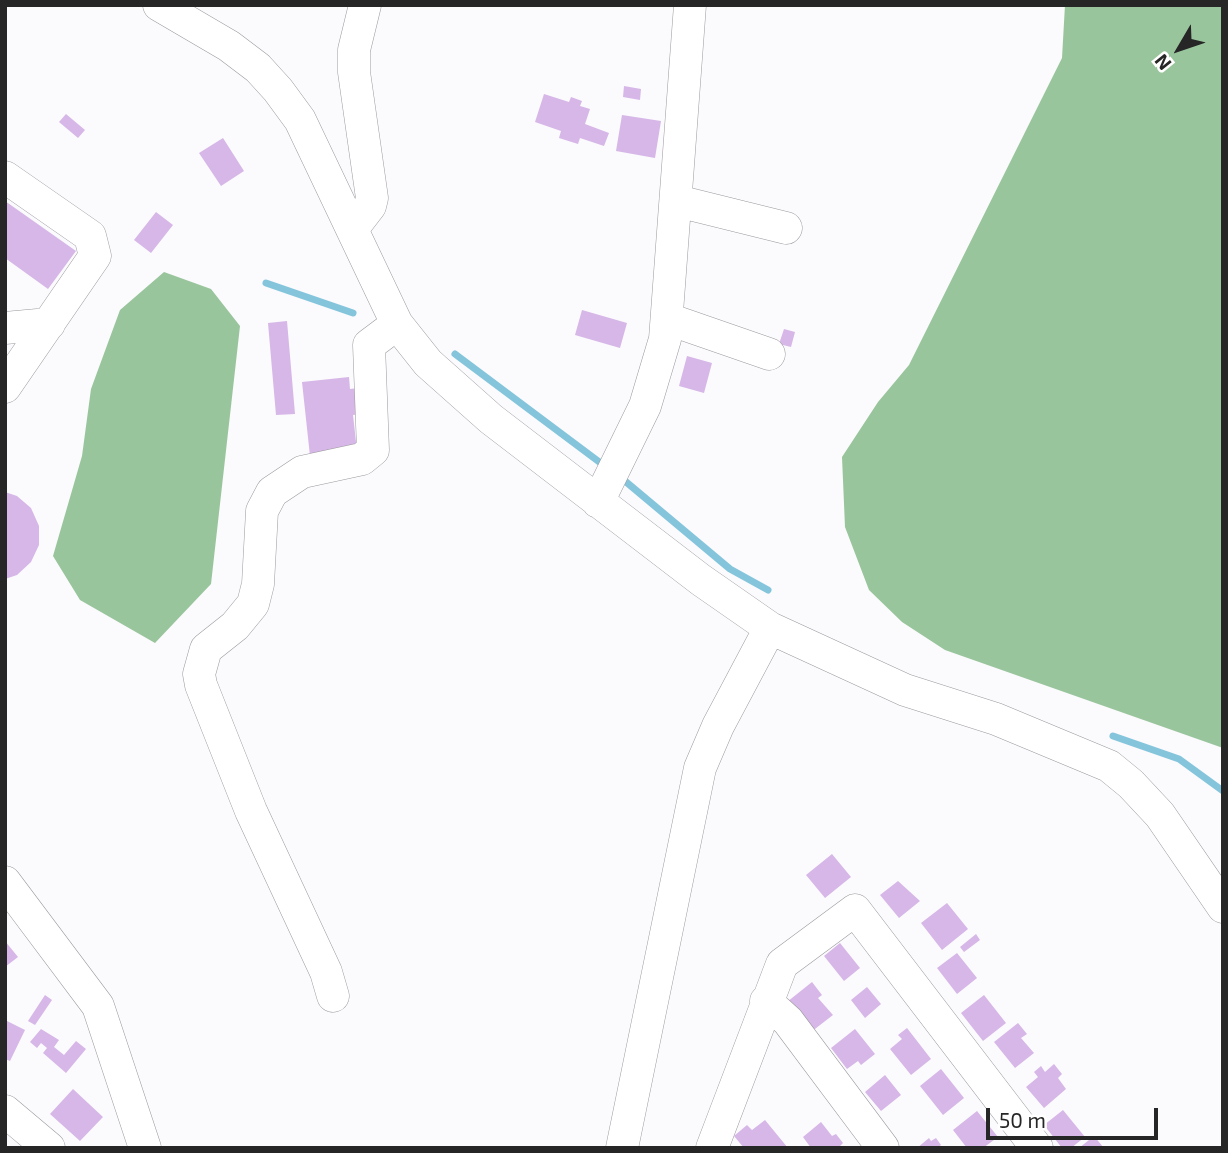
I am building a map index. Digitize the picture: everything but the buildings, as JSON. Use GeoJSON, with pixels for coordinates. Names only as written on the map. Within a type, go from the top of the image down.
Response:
{"type":"FeatureCollection","features":[{"type":"Feature","properties":{"kind":"street"},"geometry":{"type":"LineString","coordinates":[[353,228],[370,206],[372,198],[354,72],[354,50],[365,5]]}},
{"type":"Feature","properties":{"kind":"street"},"geometry":{"type":"LineString","coordinates":[[598,502],[645,406],[666,339],[690,5]]}},
{"type":"Feature","properties":{"kind":"street"},"geometry":{"type":"LineString","coordinates":[[174,9],[258,68],[278,90],[300,120],[397,324],[428,363],[457,390],[598,502],[770,628],[905,691],[996,719],[1109,766],[1131,784],[1160,816],[1223,907]]}},
{"type":"Feature","properties":{"kind":"street"},"geometry":{"type":"LineString","coordinates":[[5,177],[90,236],[96,256],[5,387]]}},
{"type":"Feature","properties":{"kind":"street"},"geometry":{"type":"LineString","coordinates":[[677,201],[786,228]]}},
{"type":"Feature","properties":{"kind":"street"},"geometry":{"type":"LineString","coordinates":[[668,320],[769,354]]}},
{"type":"Feature","properties":{"kind":"street"},"geometry":{"type":"LineString","coordinates":[[5,328],[49,324]]}},
{"type":"Feature","properties":{"kind":"street"},"geometry":{"type":"LineString","coordinates":[[332,996],[326,972],[251,811],[201,685],[200,674],[206,649],[235,626],[253,604],[258,584],[262,511],[272,492],[302,472],[362,459],[373,450],[369,345],[397,324]]}},
{"type":"Feature","properties":{"kind":"street"},"geometry":{"type":"LineString","coordinates":[[622,1148],[700,768],[718,726],[770,628]]}},
{"type":"Feature","properties":{"kind":"street"},"geometry":{"type":"LineString","coordinates":[[5,882],[98,1006],[145,1148]]}},
{"type":"Feature","properties":{"kind":"street"},"geometry":{"type":"LineString","coordinates":[[718,1144],[766,1001],[782,964],[855,910],[1037,1148]]}},
{"type":"Feature","properties":{"kind":"street"},"geometry":{"type":"LineString","coordinates":[[766,1001],[788,1021],[883,1148]]}},
{"type":"Feature","properties":{"kind":"street"},"geometry":{"type":"LineString","coordinates":[[5,1111],[49,1148]]}},
{"type":"Feature","properties":{"kind":"green space"},"geometry":{"type":"Polygon","coordinates":[[[1065,5],[1223,5],[1223,748],[945,650],[902,622],[869,590],[845,527],[842,457],[878,402],[909,365],[1062,58],[1065,5]]]}},
{"type":"Feature","properties":{"kind":"green space"},"geometry":{"type":"Polygon","coordinates":[[[164,272],[211,289],[240,326],[211,584],[155,643],[80,600],[53,556],[82,456],[91,389],[120,310],[164,272]]]}},
{"type":"Feature","properties":{"kind":"waterway"},"geometry":{"type":"LineString","coordinates":[[266,283],[353,313]]}},
{"type":"Feature","properties":{"kind":"waterway"},"geometry":{"type":"LineString","coordinates":[[455,354],[606,467]]}},
{"type":"Feature","properties":{"kind":"waterway"},"geometry":{"type":"LineString","coordinates":[[619,476],[730,569],[768,590]]}},
{"type":"Feature","properties":{"kind":"waterway"},"geometry":{"type":"LineString","coordinates":[[1113,736],[1179,759],[1223,791]]}}]}
